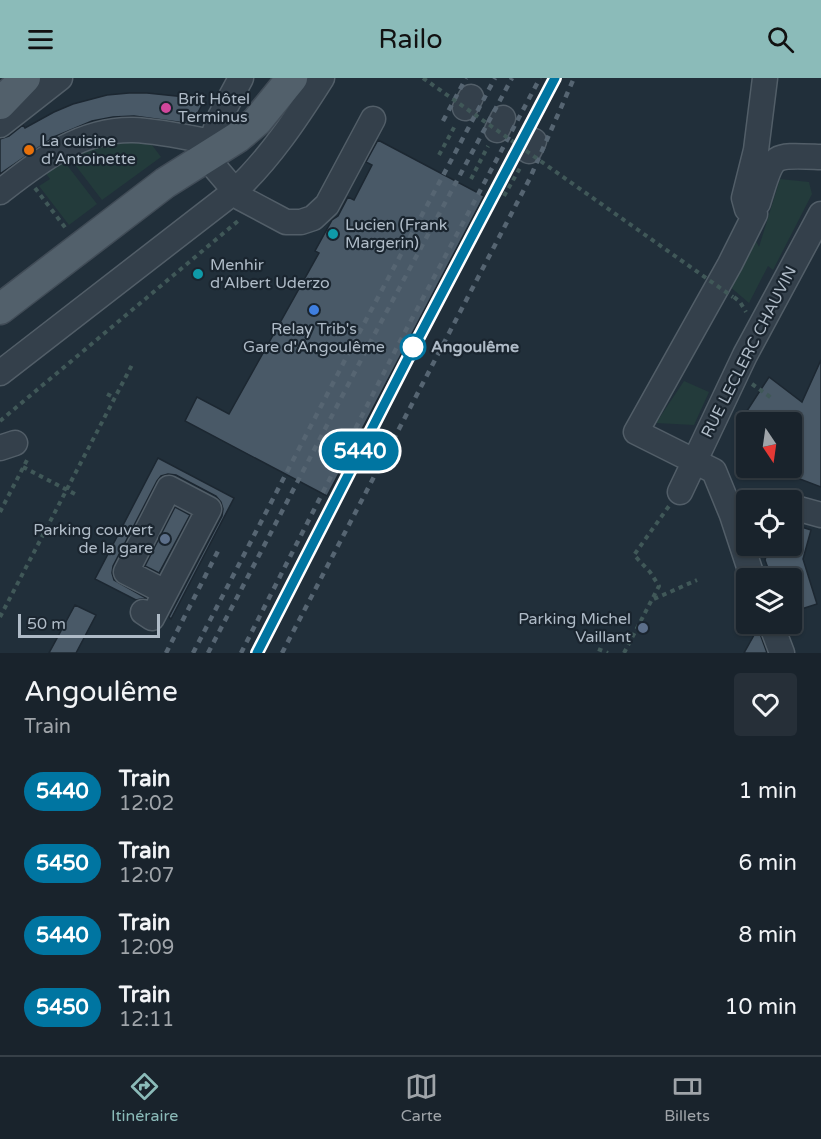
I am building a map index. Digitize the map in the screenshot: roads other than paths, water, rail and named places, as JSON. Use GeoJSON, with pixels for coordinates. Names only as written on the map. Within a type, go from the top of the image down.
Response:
{"type":"FeatureCollection","features":[{"type":"Feature","properties":{"kind":"main road"},"geometry":{"type":"LineString","coordinates":[[0,104],[26,78]]}},
{"type":"Feature","properties":{"kind":"main road"},"geometry":{"type":"LineString","coordinates":[[0,309],[165,183],[257,121],[292,78]]}},
{"type":"Feature","properties":{"kind":"street"},"geometry":{"type":"LineString","coordinates":[[0,125],[60,78]]}},
{"type":"Feature","properties":{"kind":"street"},"geometry":{"type":"LineString","coordinates":[[211,150],[220,117],[241,78]]}},
{"type":"Feature","properties":{"kind":"street"},"geometry":{"type":"LineString","coordinates":[[0,373],[235,191],[253,174],[283,137],[322,78]]}},
{"type":"Feature","properties":{"kind":"street"},"geometry":{"type":"LineString","coordinates":[[755,214],[747,209],[744,198],[756,150],[765,78]]}},
{"type":"Feature","properties":{"kind":"street"},"geometry":{"type":"LineString","coordinates":[[0,192],[65,146],[82,139],[114,131],[151,132],[211,150],[235,191],[248,202],[286,222],[301,222],[314,218],[327,205],[373,118]]}},
{"type":"Feature","properties":{"kind":"street"},"geometry":{"type":"LineString","coordinates":[[736,507],[704,466],[636,432],[730,264],[755,214],[774,160],[788,156],[821,157]]}},
{"type":"Feature","properties":{"kind":"street","name":"RUE LECLERC CHAUVIN"},"geometry":{"type":"LineString","coordinates":[[680,492],[704,466],[745,355],[821,214]]}},
{"type":"Feature","properties":{"kind":"street"},"geometry":{"type":"LineString","coordinates":[[802,510],[821,515]]}},
{"type":"Feature","properties":{"kind":"street"},"geometry":{"type":"LineString","coordinates":[[143,612],[152,618],[165,592]]}},
{"type":"Feature","properties":{"kind":"street"},"geometry":{"type":"LineString","coordinates":[[775,634],[782,653]]}},
{"type":"Feature","properties":{"kind":"railway"},"geometry":{"type":"LineString","coordinates":[[443,121],[466,78]]}},
{"type":"Feature","properties":{"kind":"railway"},"geometry":{"type":"LineString","coordinates":[[193,653],[359,333],[495,78]]}},
{"type":"Feature","properties":{"kind":"railway"},"geometry":{"type":"LineString","coordinates":[[208,653],[512,78]]}},
{"type":"Feature","properties":{"kind":"railway"},"geometry":{"type":"LineString","coordinates":[[241,653],[397,347],[540,78]]}},
{"type":"Feature","properties":{"kind":"railway"},"geometry":{"type":"LineString","coordinates":[[257,653],[555,78]]}},
{"type":"Feature","properties":{"kind":"railway"},"geometry":{"type":"LineString","coordinates":[[282,653],[530,178],[574,78]]}},
{"type":"Feature","properties":{"kind":"railway"},"geometry":{"type":"LineString","coordinates":[[166,653],[219,549]]}},
{"type":"Feature","properties":{"kind":"train","name":"5440"},"geometry":{"type":"LineString","coordinates":[[257,653],[555,78]]}},
{"type":"Feature","properties":{"kind":"place","name":"Brit Hôtel Terminus"},"geometry":{"type":"Point","coordinates":[166,108]}},
{"type":"Feature","properties":{"kind":"place","name":"La cuisine d'Antoinette"},"geometry":{"type":"Point","coordinates":[29,150]}},
{"type":"Feature","properties":{"kind":"place","name":"Lucien (Frank Margerin)"},"geometry":{"type":"Point","coordinates":[333,234]}},
{"type":"Feature","properties":{"kind":"place","name":"Menhir d'Albert Uderzo"},"geometry":{"type":"Point","coordinates":[198,274]}},
{"type":"Feature","properties":{"kind":"place","name":"Relay Trib's Gare d'Angoulême"},"geometry":{"type":"Point","coordinates":[314,310]}},
{"type":"Feature","properties":{"kind":"place","name":"Angoulême"},"geometry":{"type":"Point","coordinates":[413,347]}},
{"type":"Feature","properties":{"kind":"place","name":"Parking couvert de la gare"},"geometry":{"type":"Point","coordinates":[165,539]}},
{"type":"Feature","properties":{"kind":"place","name":"Parking Michel Vaillant"},"geometry":{"type":"Point","coordinates":[643,628]}}]}
